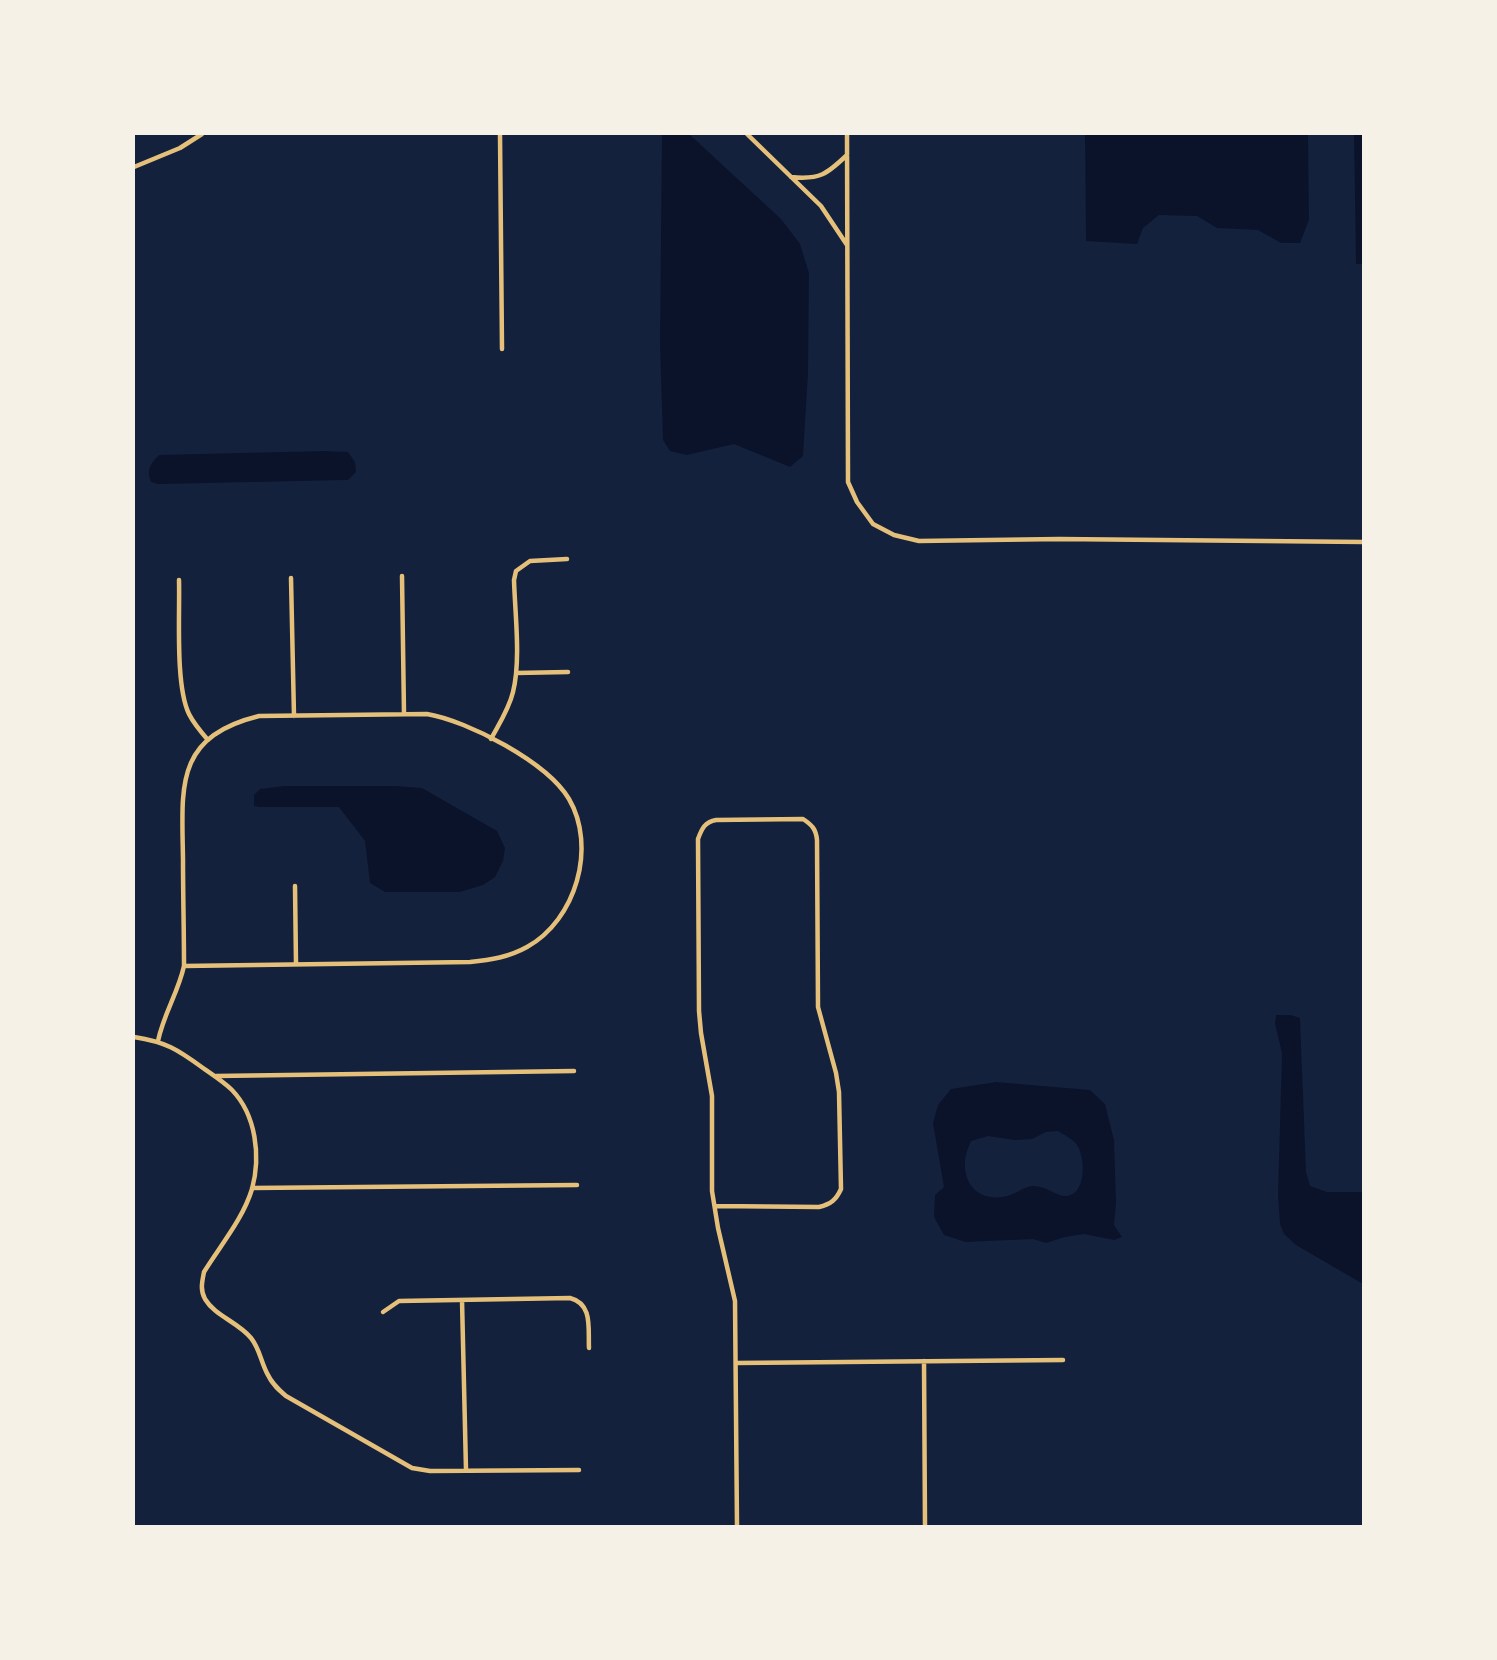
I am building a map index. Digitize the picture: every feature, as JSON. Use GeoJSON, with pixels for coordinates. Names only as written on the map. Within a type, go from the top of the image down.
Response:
{"type":"FeatureCollection","features":[{"type":"Feature","properties":{"kind":"street"},"geometry":{"type":"LineString","coordinates":[[134,167],[180,148],[202,134]]}},
{"type":"Feature","properties":{"kind":"street"},"geometry":{"type":"LineString","coordinates":[[500,134],[502,349]]}},
{"type":"Feature","properties":{"kind":"street"},"geometry":{"type":"LineString","coordinates":[[747,134],[821,206],[848,246]]}},
{"type":"Feature","properties":{"kind":"street"},"geometry":{"type":"LineString","coordinates":[[847,134],[848,482],[856,502],[873,524],[894,535],[919,541],[1059,539],[1364,542]]}},
{"type":"Feature","properties":{"kind":"street"},"geometry":{"type":"LineString","coordinates":[[791,177],[808,179],[828,173],[848,155]]}},
{"type":"Feature","properties":{"kind":"street"},"geometry":{"type":"LineString","coordinates":[[491,739],[505,712],[516,673],[514,580],[516,571],[530,561],[567,559]]}},
{"type":"Feature","properties":{"kind":"street"},"geometry":{"type":"LineString","coordinates":[[402,576],[404,714]]}},
{"type":"Feature","properties":{"kind":"street"},"geometry":{"type":"LineString","coordinates":[[291,578],[294,716]]}},
{"type":"Feature","properties":{"kind":"street"},"geometry":{"type":"LineString","coordinates":[[179,580],[181,680],[184,698],[188,712],[196,726],[208,740]]}},
{"type":"Feature","properties":{"kind":"street"},"geometry":{"type":"LineString","coordinates":[[516,673],[568,672]]}},
{"type":"Feature","properties":{"kind":"street"},"geometry":{"type":"LineString","coordinates":[[158,1041],[168,1008],[181,983],[184,966],[183,784],[196,753],[220,730],[239,721],[259,716],[427,714],[445,717],[459,722],[536,764],[555,780],[569,800],[577,821],[581,850],[579,872],[568,902],[550,928],[530,946],[512,954],[492,960],[470,962],[184,966]]}},
{"type":"Feature","properties":{"kind":"street"},"geometry":{"type":"LineString","coordinates":[[715,1206],[819,1207],[837,1198],[841,1189],[839,1092],[818,1008],[817,840],[812,825],[803,819],[709,821],[702,828],[698,839],[699,1011],[712,1096],[712,1191],[715,1206],[735,1301],[737,1527]]}},
{"type":"Feature","properties":{"kind":"street"},"geometry":{"type":"LineString","coordinates":[[295,886],[296,964]]}},
{"type":"Feature","properties":{"kind":"street"},"geometry":{"type":"LineString","coordinates":[[134,1037],[158,1041],[177,1049],[216,1076],[233,1091],[247,1111],[253,1129],[256,1168],[252,1188],[245,1206],[204,1272],[201,1284],[203,1296],[210,1306],[239,1326],[257,1346],[267,1374],[275,1386],[286,1396],[412,1468],[430,1471],[579,1470]]}},
{"type":"Feature","properties":{"kind":"street"},"geometry":{"type":"LineString","coordinates":[[216,1076],[574,1071]]}},
{"type":"Feature","properties":{"kind":"street"},"geometry":{"type":"LineString","coordinates":[[252,1188],[578,1185]]}},
{"type":"Feature","properties":{"kind":"street"},"geometry":{"type":"LineString","coordinates":[[383,1312],[399,1301],[570,1298],[578,1300],[588,1313],[589,1348]]}},
{"type":"Feature","properties":{"kind":"street"},"geometry":{"type":"LineString","coordinates":[[462,1300],[466,1470]]}},
{"type":"Feature","properties":{"kind":"street"},"geometry":{"type":"LineString","coordinates":[[736,1363],[1063,1360]]}},
{"type":"Feature","properties":{"kind":"street"},"geometry":{"type":"LineString","coordinates":[[924,1361],[925,1527]]}},
{"type":"Feature","properties":{"kind":"water"},"geometry":{"type":"Polygon","coordinates":[[[662,134],[689,134],[781,219],[800,244],[809,273],[808,373],[803,456],[790,467],[734,444],[687,455],[670,451],[663,440],[660,343],[662,134]]]}},
{"type":"Feature","properties":{"kind":"water"},"geometry":{"type":"Polygon","coordinates":[[[1085,134],[1308,134],[1309,220],[1300,243],[1281,243],[1258,230],[1217,228],[1197,216],[1159,215],[1143,228],[1137,244],[1086,241],[1085,134]]]}},
{"type":"Feature","properties":{"kind":"water"},"geometry":{"type":"Polygon","coordinates":[[[1354,134],[1363,134],[1363,264],[1356,264],[1354,134]]]}},
{"type":"Feature","properties":{"kind":"water"},"geometry":{"type":"Polygon","coordinates":[[[348,452],[355,462],[356,472],[348,480],[158,484],[151,482],[149,474],[151,464],[159,455],[348,452]]]}},
{"type":"Feature","properties":{"kind":"water"},"geometry":{"type":"Polygon","coordinates":[[[284,786],[422,788],[497,831],[505,848],[503,861],[495,877],[483,885],[460,892],[385,892],[370,883],[365,841],[339,807],[254,806],[254,795],[260,789],[284,786]]]}},
{"type":"Feature","properties":{"kind":"water"},"geometry":{"type":"Polygon","coordinates":[[[1276,1015],[1291,1015],[1300,1018],[1306,1172],[1310,1186],[1327,1192],[1363,1192],[1363,1284],[1296,1245],[1284,1234],[1280,1224],[1278,1195],[1282,1053],[1275,1024],[1276,1015]]]}},
{"type":"Feature","properties":{"kind":"water"},"geometry":{"type":"Polygon","coordinates":[[[996,1082],[1090,1090],[1105,1104],[1114,1140],[1116,1203],[1114,1225],[1122,1237],[1114,1240],[1084,1234],[1046,1243],[1033,1239],[966,1242],[944,1235],[934,1217],[935,1195],[944,1187],[933,1123],[938,1105],[951,1089],[996,1082]],[[1058,1131],[1046,1132],[1032,1139],[1015,1140],[988,1136],[971,1141],[965,1160],[968,1180],[977,1191],[990,1197],[1007,1196],[1032,1186],[1042,1187],[1063,1196],[1074,1193],[1081,1182],[1082,1158],[1075,1143],[1058,1131]]]}}]}
